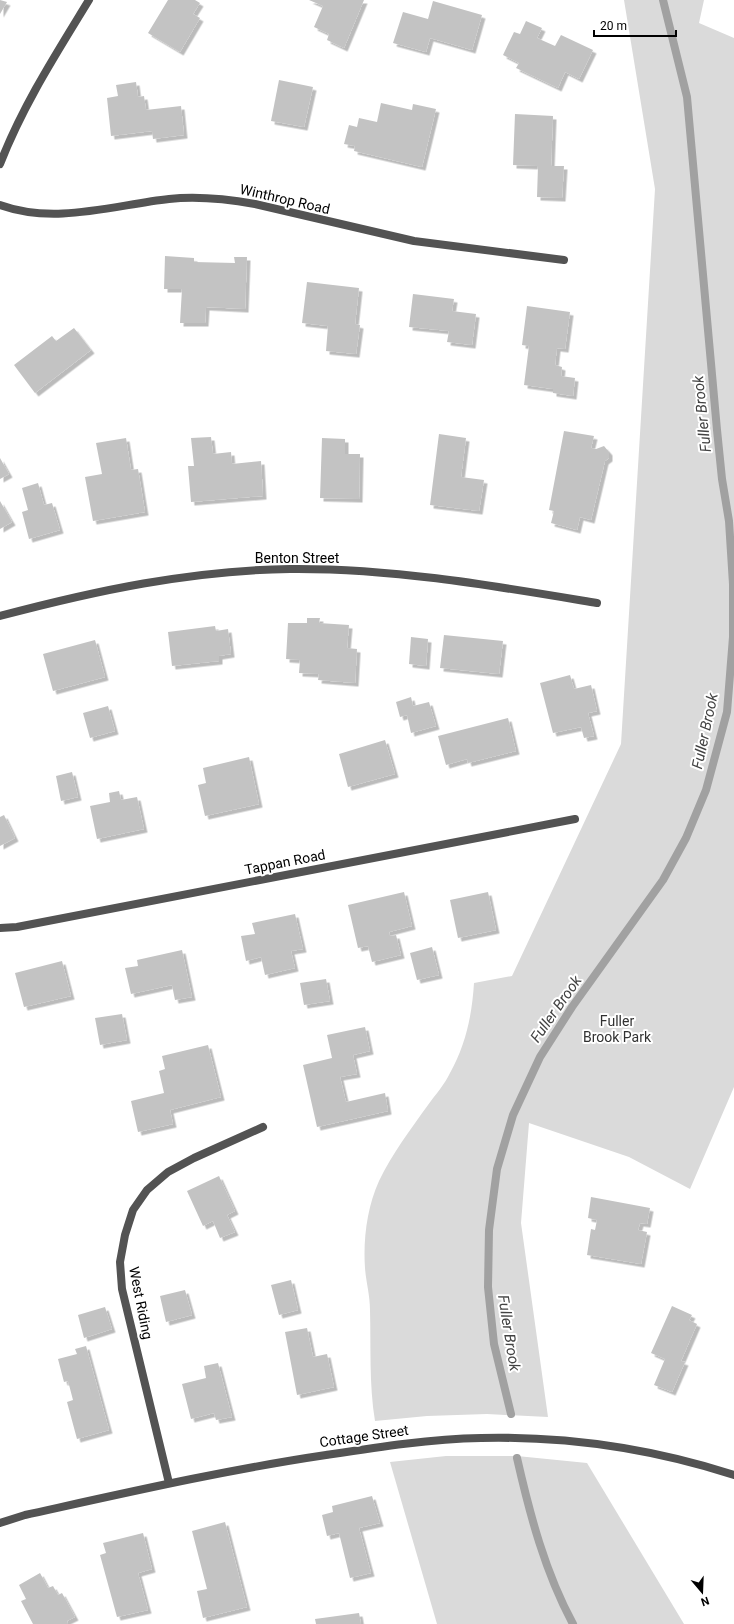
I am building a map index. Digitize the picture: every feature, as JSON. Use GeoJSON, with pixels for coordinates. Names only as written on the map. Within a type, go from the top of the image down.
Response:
{"type":"FeatureCollection","features":[{"type":"Feature","properties":{"kind":"street"},"geometry":{"type":"LineString","coordinates":[[0,164],[14,130],[32,93],[90,0]]}},
{"type":"Feature","properties":{"kind":"street","name":"Winthrop Road"},"geometry":{"type":"LineString","coordinates":[[0,205],[24,212],[57,214],[171,199],[191,198],[232,200],[414,241],[564,260]]}},
{"type":"Feature","properties":{"kind":"street","name":"Benton Street"},"geometry":{"type":"LineString","coordinates":[[0,616],[58,601],[132,585],[235,572],[288,569],[364,572],[422,577],[482,584],[596,603]]}},
{"type":"Feature","properties":{"kind":"street","name":"Tappan Road"},"geometry":{"type":"LineString","coordinates":[[0,928],[17,926],[575,819]]}},
{"type":"Feature","properties":{"kind":"street","name":"West Riding"},"geometry":{"type":"LineString","coordinates":[[169,1483],[122,1289],[120,1262],[125,1235],[133,1210],[147,1190],[168,1172],[194,1158],[263,1127]]}},
{"type":"Feature","properties":{"kind":"street","name":"Cottage Street"},"geometry":{"type":"LineString","coordinates":[[0,1523],[25,1515],[252,1466],[417,1442],[482,1438],[557,1440],[595,1444],[672,1457],[734,1475]]}},
{"type":"Feature","properties":{"kind":"green space","name":"Fuller Brook Park"},"geometry":{"type":"Polygon","coordinates":[[[624,0],[704,0],[699,23],[734,38],[734,1087],[690,1189],[629,1157],[529,1123],[521,1223],[548,1417],[487,1414],[427,1416],[375,1421],[371,1379],[370,1304],[365,1257],[365,1235],[371,1202],[379,1181],[395,1152],[445,1081],[456,1062],[470,1018],[474,983],[512,976],[621,744],[655,189],[624,0]]]}},
{"type":"Feature","properties":{"kind":"green space"},"geometry":{"type":"Polygon","coordinates":[[[446,1456],[517,1456],[587,1463],[684,1624],[437,1624],[390,1462],[446,1456]]]}},
{"type":"Feature","properties":{"kind":"building"},"geometry":{"type":"Polygon","coordinates":[[[0,0],[7,2],[0,14],[0,0]]]}},
{"type":"Feature","properties":{"kind":"building"},"geometry":{"type":"Polygon","coordinates":[[[168,0],[195,0],[200,3],[193,14],[200,18],[180,52],[148,33],[168,0]]]}},
{"type":"Feature","properties":{"kind":"building"},"geometry":{"type":"Polygon","coordinates":[[[309,0],[364,0],[344,48],[327,40],[329,34],[314,27],[323,6],[309,0]]]}},
{"type":"Feature","properties":{"kind":"building"},"geometry":{"type":"Polygon","coordinates":[[[433,1],[482,15],[472,50],[430,38],[426,52],[393,43],[403,12],[428,19],[433,1]]]}},
{"type":"Feature","properties":{"kind":"building"},"geometry":{"type":"Polygon","coordinates":[[[526,21],[542,28],[537,38],[555,46],[561,35],[593,50],[579,79],[565,72],[558,88],[516,68],[519,63],[503,55],[514,32],[520,34],[526,21]]]}},
{"type":"Feature","properties":{"kind":"building"},"geometry":{"type":"Polygon","coordinates":[[[279,80],[313,87],[304,127],[271,121],[279,80]]]}},
{"type":"Feature","properties":{"kind":"building"},"geometry":{"type":"Polygon","coordinates":[[[136,82],[138,97],[144,96],[146,110],[181,106],[184,135],[153,139],[152,131],[111,136],[107,98],[118,96],[116,85],[136,82]]]}},
{"type":"Feature","properties":{"kind":"building"},"geometry":{"type":"Polygon","coordinates":[[[381,103],[412,110],[413,104],[436,109],[422,167],[354,151],[355,146],[344,144],[349,125],[357,127],[359,118],[377,122],[381,103]]]}},
{"type":"Feature","properties":{"kind":"building"},"geometry":{"type":"Polygon","coordinates":[[[515,114],[553,116],[551,166],[564,166],[562,198],[537,197],[538,166],[513,165],[515,114]]]}},
{"type":"Feature","properties":{"kind":"building"},"geometry":{"type":"Polygon","coordinates":[[[165,256],[194,258],[194,262],[235,263],[234,257],[247,257],[245,309],[206,307],[205,323],[180,323],[182,289],[164,289],[165,256]]]}},
{"type":"Feature","properties":{"kind":"building"},"geometry":{"type":"Polygon","coordinates":[[[307,282],[359,288],[355,324],[360,325],[356,354],[326,351],[328,326],[302,323],[307,282]]]}},
{"type":"Feature","properties":{"kind":"building"},"geometry":{"type":"Polygon","coordinates":[[[413,294],[454,299],[452,311],[476,314],[472,345],[447,342],[449,331],[409,327],[413,294]]]}},
{"type":"Feature","properties":{"kind":"building"},"geometry":{"type":"Polygon","coordinates":[[[527,306],[570,312],[565,349],[557,348],[555,365],[562,367],[561,376],[575,378],[573,396],[553,393],[553,389],[524,385],[529,346],[522,345],[527,306]]]}},
{"type":"Feature","properties":{"kind":"building"},"geometry":{"type":"Polygon","coordinates":[[[74,328],[91,350],[35,393],[14,365],[52,336],[56,341],[74,328]]]}},
{"type":"Feature","properties":{"kind":"building"},"geometry":{"type":"Polygon","coordinates":[[[564,431],[594,436],[591,448],[596,449],[604,446],[609,452],[609,458],[605,461],[591,520],[580,517],[577,530],[551,523],[554,511],[549,510],[564,431]]]}},
{"type":"Feature","properties":{"kind":"building"},"geometry":{"type":"Polygon","coordinates":[[[439,434],[466,438],[461,477],[484,480],[479,511],[430,505],[439,434]]]}},
{"type":"Feature","properties":{"kind":"building"},"geometry":{"type":"Polygon","coordinates":[[[211,437],[213,454],[231,452],[232,464],[261,461],[263,496],[191,502],[188,466],[194,466],[191,438],[211,437]]]}},
{"type":"Feature","properties":{"kind":"building"},"geometry":{"type":"Polygon","coordinates":[[[126,438],[131,470],[138,469],[145,512],[93,521],[85,477],[102,474],[96,443],[126,438]]]}},
{"type":"Feature","properties":{"kind":"building"},"geometry":{"type":"Polygon","coordinates":[[[322,438],[345,439],[345,454],[360,454],[359,499],[320,498],[322,438]]]}},
{"type":"Feature","properties":{"kind":"building"},"geometry":{"type":"Polygon","coordinates":[[[0,458],[9,474],[0,479],[0,458]]]}},
{"type":"Feature","properties":{"kind":"building"},"geometry":{"type":"Polygon","coordinates":[[[38,483],[44,505],[52,503],[60,530],[29,539],[22,512],[28,510],[22,488],[38,483]]]}},
{"type":"Feature","properties":{"kind":"building"},"geometry":{"type":"Polygon","coordinates":[[[0,501],[12,522],[0,529],[0,501]]]}},
{"type":"Feature","properties":{"kind":"building"},"geometry":{"type":"Polygon","coordinates":[[[307,618],[320,618],[319,623],[349,625],[347,648],[357,649],[355,683],[318,680],[319,674],[299,673],[300,660],[286,659],[288,623],[307,623],[307,618]]]}},
{"type":"Feature","properties":{"kind":"building"},"geometry":{"type":"Polygon","coordinates":[[[215,626],[216,631],[228,629],[231,654],[219,656],[219,661],[172,666],[168,632],[215,626]]]}},
{"type":"Feature","properties":{"kind":"building"},"geometry":{"type":"Polygon","coordinates":[[[444,635],[503,641],[499,674],[440,668],[444,635]]]}},
{"type":"Feature","properties":{"kind":"building"},"geometry":{"type":"Polygon","coordinates":[[[411,637],[428,639],[426,666],[409,664],[411,637]]]}},
{"type":"Feature","properties":{"kind":"building"},"geometry":{"type":"Polygon","coordinates":[[[95,640],[105,677],[53,691],[43,654],[95,640]]]}},
{"type":"Feature","properties":{"kind":"building"},"geometry":{"type":"Polygon","coordinates":[[[570,675],[574,689],[591,685],[597,711],[588,713],[594,736],[584,738],[581,727],[553,733],[540,683],[570,675]]]}},
{"type":"Feature","properties":{"kind":"building"},"geometry":{"type":"Polygon","coordinates":[[[411,697],[413,706],[429,702],[436,726],[411,733],[407,715],[400,717],[396,702],[411,697]]]}},
{"type":"Feature","properties":{"kind":"building"},"geometry":{"type":"Polygon","coordinates":[[[108,706],[115,731],[90,738],[83,713],[108,706]]]}},
{"type":"Feature","properties":{"kind":"building"},"geometry":{"type":"Polygon","coordinates":[[[508,718],[516,751],[468,763],[467,759],[446,765],[438,736],[508,718]]]}},
{"type":"Feature","properties":{"kind":"building"},"geometry":{"type":"Polygon","coordinates":[[[385,740],[395,774],[348,787],[339,754],[385,740]]]}},
{"type":"Feature","properties":{"kind":"building"},"geometry":{"type":"Polygon","coordinates":[[[249,757],[259,804],[205,816],[198,785],[206,783],[203,768],[249,757]]]}},
{"type":"Feature","properties":{"kind":"building"},"geometry":{"type":"Polygon","coordinates":[[[72,772],[78,797],[61,801],[56,776],[72,772]]]}},
{"type":"Feature","properties":{"kind":"building"},"geometry":{"type":"Polygon","coordinates":[[[119,791],[121,800],[137,797],[144,829],[97,839],[90,806],[110,802],[109,793],[119,791]]]}},
{"type":"Feature","properties":{"kind":"building"},"geometry":{"type":"Polygon","coordinates":[[[4,815],[15,838],[0,846],[0,817],[4,815]]]}},
{"type":"Feature","properties":{"kind":"building"},"geometry":{"type":"Polygon","coordinates":[[[404,892],[412,926],[389,932],[390,936],[396,935],[401,955],[372,962],[368,946],[358,948],[348,905],[404,892]]]}},
{"type":"Feature","properties":{"kind":"building"},"geometry":{"type":"Polygon","coordinates":[[[488,892],[496,930],[458,938],[450,900],[488,892]]]}},
{"type":"Feature","properties":{"kind":"building"},"geometry":{"type":"Polygon","coordinates":[[[295,914],[303,949],[291,951],[295,968],[265,975],[261,957],[246,961],[241,936],[255,934],[252,923],[295,914]]]}},
{"type":"Feature","properties":{"kind":"building"},"geometry":{"type":"Polygon","coordinates":[[[432,947],[439,975],[417,980],[410,953],[432,947]]]}},
{"type":"Feature","properties":{"kind":"building"},"geometry":{"type":"Polygon","coordinates":[[[182,950],[192,997],[175,1000],[172,985],[131,994],[125,968],[138,966],[137,960],[182,950]]]}},
{"type":"Feature","properties":{"kind":"building"},"geometry":{"type":"Polygon","coordinates":[[[62,961],[71,996],[24,1007],[15,973],[62,961]]]}},
{"type":"Feature","properties":{"kind":"building"},"geometry":{"type":"Polygon","coordinates":[[[326,979],[330,1001],[304,1005],[300,983],[326,979]]]}},
{"type":"Feature","properties":{"kind":"building"},"geometry":{"type":"Polygon","coordinates":[[[122,1014],[127,1040],[100,1045],[95,1018],[122,1014]]]}},
{"type":"Feature","properties":{"kind":"building"},"geometry":{"type":"Polygon","coordinates":[[[365,1027],[370,1051],[353,1055],[357,1074],[340,1077],[346,1102],[385,1093],[388,1111],[317,1127],[303,1065],[332,1058],[327,1035],[365,1027]]]}},
{"type":"Feature","properties":{"kind":"building"},"geometry":{"type":"Polygon","coordinates":[[[208,1045],[221,1097],[170,1110],[173,1124],[138,1132],[131,1101],[164,1093],[159,1071],[165,1069],[162,1056],[208,1045]]]}},
{"type":"Feature","properties":{"kind":"building"},"geometry":{"type":"Polygon","coordinates":[[[219,1176],[235,1211],[227,1215],[235,1232],[220,1238],[213,1221],[203,1226],[187,1191],[219,1176]]]}},
{"type":"Feature","properties":{"kind":"building"},"geometry":{"type":"Polygon","coordinates":[[[591,1197],[650,1208],[647,1224],[640,1223],[638,1230],[647,1232],[641,1264],[587,1255],[591,1229],[595,1230],[597,1220],[588,1218],[591,1197]]]}},
{"type":"Feature","properties":{"kind":"building"},"geometry":{"type":"Polygon","coordinates":[[[291,1280],[298,1310],[279,1315],[271,1285],[291,1280]]]}},
{"type":"Feature","properties":{"kind":"building"},"geometry":{"type":"Polygon","coordinates":[[[185,1290],[192,1315],[166,1322],[160,1296],[185,1290]]]}},
{"type":"Feature","properties":{"kind":"building"},"geometry":{"type":"Polygon","coordinates":[[[672,1306],[692,1315],[689,1320],[697,1324],[681,1361],[685,1362],[672,1392],[654,1385],[665,1359],[651,1353],[672,1306]]]}},
{"type":"Feature","properties":{"kind":"building"},"geometry":{"type":"Polygon","coordinates":[[[105,1307],[112,1329],[84,1338],[78,1315],[105,1307]]]}},
{"type":"Feature","properties":{"kind":"building"},"geometry":{"type":"Polygon","coordinates":[[[307,1328],[313,1357],[327,1354],[334,1387],[297,1395],[285,1332],[307,1328]]]}},
{"type":"Feature","properties":{"kind":"building"},"geometry":{"type":"Polygon","coordinates":[[[86,1346],[109,1430],[77,1439],[67,1402],[73,1400],[68,1381],[64,1382],[58,1359],[77,1354],[75,1349],[86,1346]]]}},
{"type":"Feature","properties":{"kind":"building"},"geometry":{"type":"Polygon","coordinates":[[[218,1363],[232,1417],[216,1420],[214,1413],[191,1419],[182,1384],[206,1378],[204,1366],[218,1363]]]}},
{"type":"Feature","properties":{"kind":"building"},"geometry":{"type":"Polygon","coordinates":[[[372,1496],[380,1523],[359,1528],[371,1573],[350,1578],[339,1533],[327,1536],[322,1515],[333,1512],[332,1506],[372,1496]]]}},
{"type":"Feature","properties":{"kind":"building"},"geometry":{"type":"Polygon","coordinates":[[[225,1522],[247,1607],[203,1618],[197,1591],[207,1589],[192,1531],[225,1522]]]}},
{"type":"Feature","properties":{"kind":"building"},"geometry":{"type":"Polygon","coordinates":[[[143,1533],[152,1569],[138,1573],[148,1610],[117,1617],[100,1555],[106,1553],[103,1543],[143,1533]]]}},
{"type":"Feature","properties":{"kind":"building"},"geometry":{"type":"Polygon","coordinates":[[[40,1573],[48,1588],[53,1586],[58,1595],[62,1593],[75,1617],[67,1621],[68,1624],[33,1624],[21,1601],[26,1599],[19,1585],[40,1573]]]}},
{"type":"Feature","properties":{"kind":"building"},"geometry":{"type":"Polygon","coordinates":[[[359,1613],[361,1624],[316,1624],[315,1619],[359,1613]]]}},
{"type":"Feature","properties":{"kind":"waterway","name":"Fuller Brook"},"geometry":{"type":"LineString","coordinates":[[511,1414],[494,1344],[488,1287],[489,1230],[497,1169],[513,1115],[540,1057],[572,1007],[663,880],[686,838],[706,790],[727,712],[733,637],[733,584],[729,521],[722,479],[717,430],[687,97],[663,0]]}},
{"type":"Feature","properties":{"kind":"waterway","name":"Fuller Brook"},"geometry":{"type":"LineString","coordinates":[[517,1458],[527,1501],[546,1564],[573,1624]]}}]}
